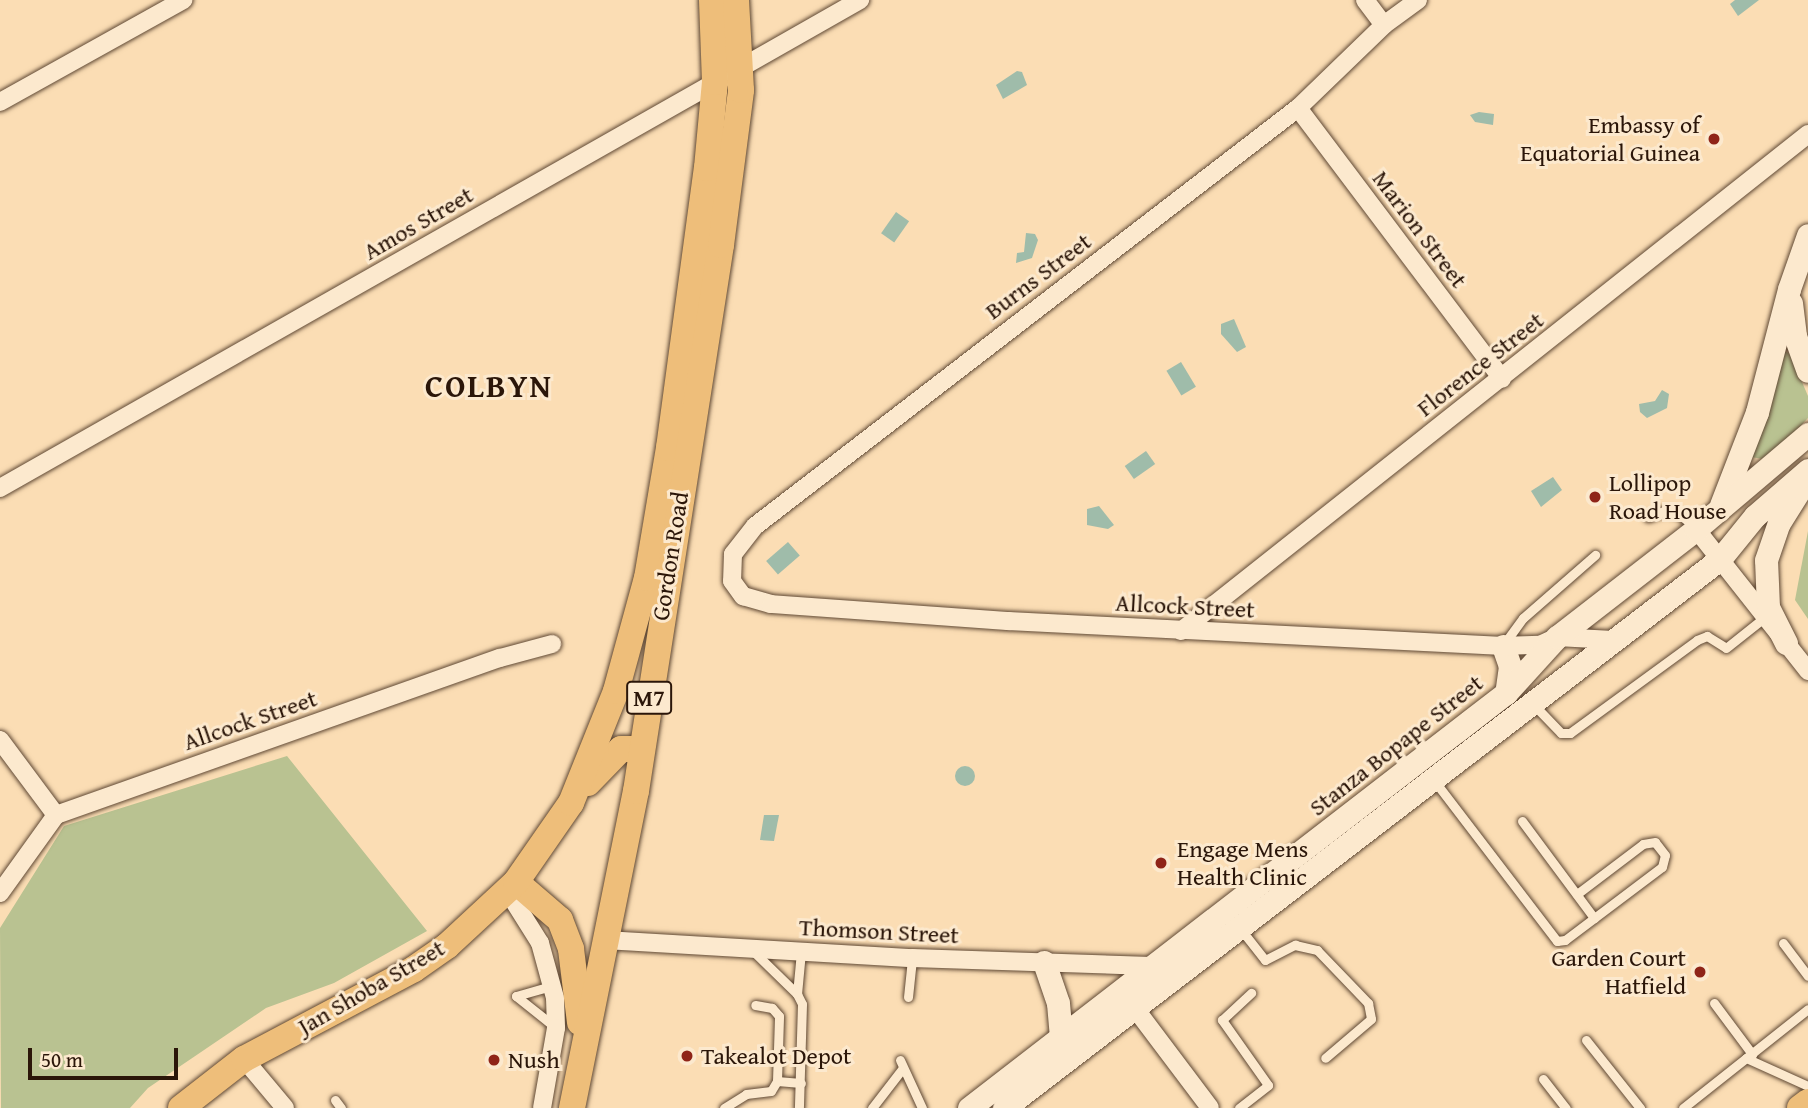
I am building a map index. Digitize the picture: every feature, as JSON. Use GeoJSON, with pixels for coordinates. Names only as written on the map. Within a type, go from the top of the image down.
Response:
{"type":"FeatureCollection","features":[{"type":"Feature","properties":{"kind":"main road","name":"M7"},"geometry":{"type":"LineString","coordinates":[[712,0],[715,82]]}},
{"type":"Feature","properties":{"kind":"main road","name":"Gordon Road"},"geometry":{"type":"LineString","coordinates":[[572,1108],[642,749],[731,179],[741,67],[736,0]]}},
{"type":"Feature","properties":{"kind":"main road","name":"Jan Shoba Street"},"geometry":{"type":"LineString","coordinates":[[181,1108],[244,1059],[414,969],[512,887],[571,803],[597,744],[632,638],[669,448],[715,82]]}},
{"type":"Feature","properties":{"kind":"main road"},"geometry":{"type":"LineString","coordinates":[[1718,511],[1757,412],[1789,289],[1808,239]]}},
{"type":"Feature","properties":{"kind":"main road"},"geometry":{"type":"LineString","coordinates":[[1789,289],[1795,336],[1808,371]]}},
{"type":"Feature","properties":{"kind":"main road","name":"Stanza Bopape Street"},"geometry":{"type":"LineString","coordinates":[[1004,1108],[1128,999],[1151,966],[1506,693],[1557,637],[1696,529],[1808,434]]}},
{"type":"Feature","properties":{"kind":"main road","name":"Stanza Bopape Street"},"geometry":{"type":"LineString","coordinates":[[969,1108],[1061,1039],[1128,999],[1238,926],[1533,703],[1720,559],[1755,516],[1808,470]]}},
{"type":"Feature","properties":{"kind":"main road"},"geometry":{"type":"LineString","coordinates":[[1786,643],[1768,607],[1766,560],[1779,523],[1808,477]]}},
{"type":"Feature","properties":{"kind":"main road"},"geometry":{"type":"LineString","coordinates":[[1503,646],[1510,666],[1506,693]]}},
{"type":"Feature","properties":{"kind":"main road"},"geometry":{"type":"LineString","coordinates":[[571,803],[614,754],[625,747],[642,749]]}},
{"type":"Feature","properties":{"kind":"main road"},"geometry":{"type":"LineString","coordinates":[[512,887],[554,913],[567,935],[583,1043]]}},
{"type":"Feature","properties":{"kind":"main road"},"geometry":{"type":"LineString","coordinates":[[1044,962],[1058,1003],[1061,1039]]}},
{"type":"Feature","properties":{"kind":"main road"},"geometry":{"type":"LineString","coordinates":[[1800,1108],[1808,1102]]}},
{"type":"Feature","properties":{"kind":"street"},"geometry":{"type":"LineString","coordinates":[[0,102],[183,0]]}},
{"type":"Feature","properties":{"kind":"street","name":"Amos Street"},"geometry":{"type":"LineString","coordinates":[[0,488],[860,0]]}},
{"type":"Feature","properties":{"kind":"street"},"geometry":{"type":"LineString","coordinates":[[1365,0],[1384,25]]}},
{"type":"Feature","properties":{"kind":"street","name":"Burns Street"},"geometry":{"type":"LineString","coordinates":[[753,601],[736,589],[731,564],[737,547],[755,526],[1298,108],[1384,25],[1418,0]]}},
{"type":"Feature","properties":{"kind":"street","name":"Marion Street"},"geometry":{"type":"LineString","coordinates":[[1298,108],[1502,379]]}},
{"type":"Feature","properties":{"kind":"street","name":"Florence Street"},"geometry":{"type":"LineString","coordinates":[[1181,631],[1808,134]]}},
{"type":"Feature","properties":{"kind":"street"},"geometry":{"type":"LineString","coordinates":[[1696,529],[1808,671]]}},
{"type":"Feature","properties":{"kind":"street","name":"Allcock Street"},"geometry":{"type":"LineString","coordinates":[[753,601],[1181,631],[1503,646],[1540,645],[1557,637],[1613,640]]}},
{"type":"Feature","properties":{"kind":"street","name":"Allcock Street"},"geometry":{"type":"LineString","coordinates":[[56,815],[500,658],[552,644]]}},
{"type":"Feature","properties":{"kind":"street"},"geometry":{"type":"LineString","coordinates":[[0,740],[56,815],[0,893]]}},
{"type":"Feature","properties":{"kind":"street"},"geometry":{"type":"LineString","coordinates":[[512,887],[540,943],[552,986],[556,1028],[542,1108]]}},
{"type":"Feature","properties":{"kind":"street","name":"Thomson Street"},"geometry":{"type":"LineString","coordinates":[[605,940],[912,958],[1151,966]]}},
{"type":"Feature","properties":{"kind":"street"},"geometry":{"type":"LineString","coordinates":[[1128,999],[1210,1108]]}},
{"type":"Feature","properties":{"kind":"street"},"geometry":{"type":"LineString","coordinates":[[244,1059],[285,1108]]}},
{"type":"Feature","properties":{"kind":"lane"},"geometry":{"type":"LineString","coordinates":[[1648,517],[1664,511],[1679,514],[1696,529]]}},
{"type":"Feature","properties":{"kind":"lane"},"geometry":{"type":"LineString","coordinates":[[1503,646],[1523,618],[1595,555]]}},
{"type":"Feature","properties":{"kind":"lane"},"geometry":{"type":"LineString","coordinates":[[1533,703],[1551,724],[1570,733],[1697,640],[1707,636],[1726,648],[1765,617]]}},
{"type":"Feature","properties":{"kind":"lane"},"geometry":{"type":"LineString","coordinates":[[1432,779],[1551,938],[1565,940],[1662,867],[1665,855],[1656,842],[1643,844],[1577,894]]}},
{"type":"Feature","properties":{"kind":"lane"},"geometry":{"type":"LineString","coordinates":[[1522,821],[1594,918]]}},
{"type":"Feature","properties":{"kind":"lane"},"geometry":{"type":"LineString","coordinates":[[1238,926],[1265,960],[1296,944],[1317,950],[1368,1003],[1371,1020],[1325,1058]]}},
{"type":"Feature","properties":{"kind":"lane"},"geometry":{"type":"LineString","coordinates":[[1783,943],[1808,975]]}},
{"type":"Feature","properties":{"kind":"lane"},"geometry":{"type":"LineString","coordinates":[[751,948],[797,993],[802,1004],[799,1108]]}},
{"type":"Feature","properties":{"kind":"lane"},"geometry":{"type":"LineString","coordinates":[[797,993],[801,952]]}},
{"type":"Feature","properties":{"kind":"lane"},"geometry":{"type":"LineString","coordinates":[[908,997],[912,958]]}},
{"type":"Feature","properties":{"kind":"lane"},"geometry":{"type":"LineString","coordinates":[[552,986],[516,996],[556,1028]]}},
{"type":"Feature","properties":{"kind":"lane"},"geometry":{"type":"LineString","coordinates":[[1239,1108],[1268,1085],[1222,1020],[1251,993]]}},
{"type":"Feature","properties":{"kind":"lane"},"geometry":{"type":"LineString","coordinates":[[1714,1003],[1749,1056],[1808,1086]]}},
{"type":"Feature","properties":{"kind":"lane"},"geometry":{"type":"LineString","coordinates":[[724,1108],[746,1094],[766,1093],[777,1082],[779,1016],[772,1009],[755,1005]]}},
{"type":"Feature","properties":{"kind":"lane"},"geometry":{"type":"LineString","coordinates":[[1683,1108],[1808,1009]]}},
{"type":"Feature","properties":{"kind":"lane"},"geometry":{"type":"LineString","coordinates":[[1586,1040],[1640,1108]]}},
{"type":"Feature","properties":{"kind":"lane"},"geometry":{"type":"LineString","coordinates":[[872,1108],[901,1064],[922,1108]]}},
{"type":"Feature","properties":{"kind":"lane"},"geometry":{"type":"LineString","coordinates":[[1543,1079],[1566,1108]]}},
{"type":"Feature","properties":{"kind":"lane"},"geometry":{"type":"LineString","coordinates":[[777,1082],[801,1083]]}},
{"type":"Feature","properties":{"kind":"green space"},"geometry":{"type":"Polygon","coordinates":[[[1784,351],[1790,354],[1808,396],[1808,418],[1769,460],[1751,457],[1784,351]]]}},
{"type":"Feature","properties":{"kind":"green space"},"geometry":{"type":"Polygon","coordinates":[[[1808,531],[1808,619],[1795,600],[1808,531]]]}},
{"type":"Feature","properties":{"kind":"green space"},"geometry":{"type":"Polygon","coordinates":[[[287,756],[427,931],[334,983],[266,1008],[148,1088],[130,1108],[1,1108],[0,928],[64,826],[287,756]]]}},
{"type":"Feature","properties":{"kind":"shaded area"},"geometry":{"type":"Polygon","coordinates":[[[1735,0],[1759,0],[1738,16],[1730,4],[1735,0]]]}},
{"type":"Feature","properties":{"kind":"shaded area"},"geometry":{"type":"Polygon","coordinates":[[[1017,71],[1022,72],[1027,85],[1003,99],[996,85],[1017,71]]]}},
{"type":"Feature","properties":{"kind":"shaded area"},"geometry":{"type":"Polygon","coordinates":[[[1479,112],[1494,114],[1493,125],[1475,122],[1470,115],[1479,112]]]}},
{"type":"Feature","properties":{"kind":"shaded area"},"geometry":{"type":"Polygon","coordinates":[[[896,212],[909,221],[894,242],[881,233],[896,212]]]}},
{"type":"Feature","properties":{"kind":"shaded area"},"geometry":{"type":"Polygon","coordinates":[[[1026,233],[1035,234],[1038,240],[1032,258],[1016,263],[1017,253],[1024,252],[1026,233]]]}},
{"type":"Feature","properties":{"kind":"shaded area"},"geometry":{"type":"Polygon","coordinates":[[[1234,319],[1246,347],[1237,352],[1221,334],[1221,324],[1234,319]]]}},
{"type":"Feature","properties":{"kind":"shaded area"},"geometry":{"type":"Polygon","coordinates":[[[1181,362],[1196,387],[1181,396],[1166,371],[1181,362]]]}},
{"type":"Feature","properties":{"kind":"shaded area"},"geometry":{"type":"Polygon","coordinates":[[[1662,390],[1669,394],[1667,408],[1647,418],[1640,412],[1639,404],[1655,401],[1662,390]]]}},
{"type":"Feature","properties":{"kind":"shaded area"},"geometry":{"type":"Polygon","coordinates":[[[1146,451],[1155,464],[1134,479],[1125,466],[1146,451]]]}},
{"type":"Feature","properties":{"kind":"shaded area"},"geometry":{"type":"Polygon","coordinates":[[[1553,477],[1562,490],[1541,507],[1531,491],[1553,477]]]}},
{"type":"Feature","properties":{"kind":"shaded area"},"geometry":{"type":"Polygon","coordinates":[[[1099,506],[1114,525],[1108,529],[1087,525],[1087,509],[1099,506]]]}},
{"type":"Feature","properties":{"kind":"shaded area"},"geometry":{"type":"Polygon","coordinates":[[[788,542],[800,556],[778,575],[766,561],[788,542]]]}},
{"type":"Feature","properties":{"kind":"shaded area"},"geometry":{"type":"Polygon","coordinates":[[[965,766],[972,769],[975,776],[972,783],[965,786],[958,783],[955,776],[958,769],[965,766]]]}},
{"type":"Feature","properties":{"kind":"shaded area"},"geometry":{"type":"Polygon","coordinates":[[[764,815],[779,815],[774,841],[760,840],[764,815]]]}},
{"type":"Feature","properties":{"kind":"place","name":"Embassy of Equatorial Guinea"},"geometry":{"type":"Point","coordinates":[1714,139]}},
{"type":"Feature","properties":{"kind":"place","name":"Lollipop Road House"},"geometry":{"type":"Point","coordinates":[1595,497]}},
{"type":"Feature","properties":{"kind":"place","name":"Engage Mens Health Clinic"},"geometry":{"type":"Point","coordinates":[1161,863]}},
{"type":"Feature","properties":{"kind":"place","name":"Garden Court Hatfield"},"geometry":{"type":"Point","coordinates":[1700,972]}},
{"type":"Feature","properties":{"kind":"place","name":"Takealot Depot"},"geometry":{"type":"Point","coordinates":[687,1056]}},
{"type":"Feature","properties":{"kind":"place","name":"Nush"},"geometry":{"type":"Point","coordinates":[494,1060]}},
{"type":"Feature","properties":{"kind":"district","name":"COLBYN"},"geometry":{"type":"Point","coordinates":[489,386]}}]}
